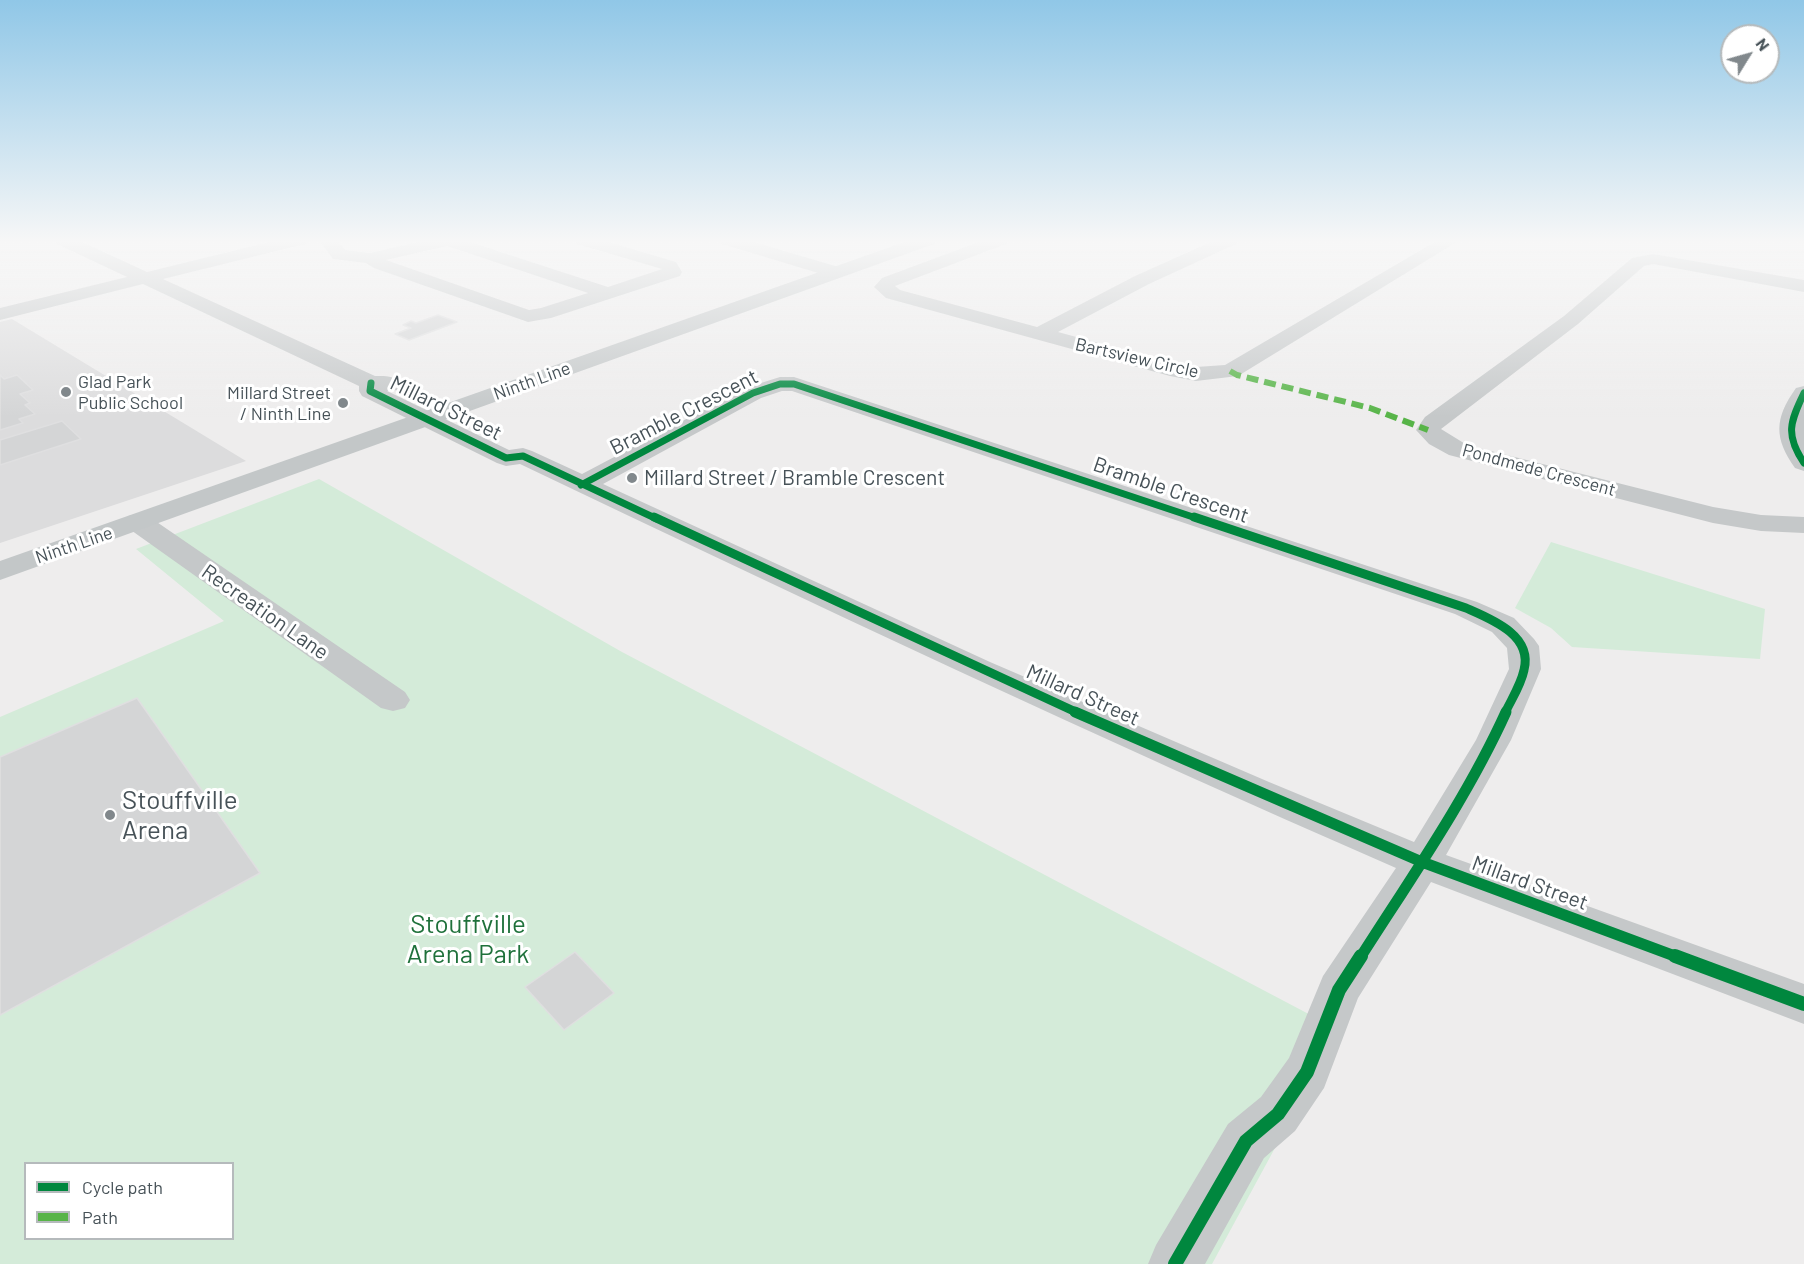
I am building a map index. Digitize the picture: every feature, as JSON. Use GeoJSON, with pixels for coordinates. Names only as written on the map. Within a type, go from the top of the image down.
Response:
{"type":"FeatureCollection","features":[{"type":"Feature","properties":{"kind":"main road","name":"Ninth Line"},"geometry":{"type":"LineString","coordinates":[[0,571],[761,299]]}},
{"type":"Feature","properties":{"kind":"street"},"geometry":{"type":"LineString","coordinates":[[0,314],[60,299]]}},
{"type":"Feature","properties":{"kind":"street","name":"Millard Street"},"geometry":{"type":"LineString","coordinates":[[190,299],[371,383],[370,391],[436,416],[506,458],[523,456],[978,669],[1422,862],[1804,1004]]}},
{"type":"Feature","properties":{"kind":"street"},"geometry":{"type":"LineString","coordinates":[[480,299],[528,316],[544,314],[589,299]]}},
{"type":"Feature","properties":{"kind":"street","name":"Bartsview Circle"},"geometry":{"type":"LineString","coordinates":[[911,299],[1178,371],[1205,374],[1230,371],[1351,299]]}},
{"type":"Feature","properties":{"kind":"street"},"geometry":{"type":"LineString","coordinates":[[1039,334],[1105,299]]}},
{"type":"Feature","properties":{"kind":"street","name":"Pondmede Crescent"},"geometry":{"type":"LineString","coordinates":[[1595,299],[1571,320],[1433,422],[1428,430],[1437,440],[1458,450],[1713,515],[1761,523],[1804,525]]}},
{"type":"Feature","properties":{"kind":"street","name":"Bramble Crescent"},"geometry":{"type":"LineString","coordinates":[[581,484],[753,393],[780,384],[795,384],[1466,608],[1503,625],[1523,646],[1525,669],[1493,740],[1422,862],[1339,990],[1307,1072],[1278,1114],[1246,1141],[1175,1264]]}},
{"type":"Feature","properties":{"kind":"street"},"geometry":{"type":"LineString","coordinates":[[1804,393],[1789,422],[1793,449],[1804,463]]}},
{"type":"Feature","properties":{"kind":"street","name":"Recreation Lane"},"geometry":{"type":"LineString","coordinates":[[138,522],[393,700]]}},
{"type":"Feature","properties":{"kind":"shaded area","name":"Glad Park Public School"},"geometry":{"type":"Polygon","coordinates":[[[12,319],[246,461],[0,543],[0,322],[12,319]]]}},
{"type":"Feature","properties":{"kind":"green space","name":"Stouffville Arena Park"},"geometry":{"type":"Polygon","coordinates":[[[319,479],[622,652],[1339,1030],[1212,1264],[0,1264],[0,717],[224,621],[136,549],[319,479]]]}},
{"type":"Feature","properties":{"kind":"green space"},"geometry":{"type":"Polygon","coordinates":[[[1551,542],[1765,609],[1760,659],[1572,647],[1551,628],[1515,608],[1551,542]]]}},
{"type":"Feature","properties":{"kind":"building"},"geometry":{"type":"Polygon","coordinates":[[[438,315],[457,322],[409,340],[395,334],[411,328],[403,325],[411,321],[416,323],[438,315]]]}},
{"type":"Feature","properties":{"kind":"building"},"geometry":{"type":"Polygon","coordinates":[[[0,375],[4,379],[17,375],[33,390],[20,394],[30,403],[25,405],[35,414],[19,419],[23,423],[0,430],[0,375]]]}},
{"type":"Feature","properties":{"kind":"building"},"geometry":{"type":"Polygon","coordinates":[[[62,421],[81,439],[0,465],[0,440],[62,421]]]}},
{"type":"Feature","properties":{"kind":"building","name":"Stouffville Arena"},"geometry":{"type":"Polygon","coordinates":[[[137,698],[260,873],[0,1015],[0,757],[137,698]]]}},
{"type":"Feature","properties":{"kind":"building"},"geometry":{"type":"Polygon","coordinates":[[[575,952],[614,993],[564,1030],[525,987],[575,952]]]}},
{"type":"Feature","properties":{"kind":"marked path"},"geometry":{"type":"LineString","coordinates":[[1230,371],[1237,375],[1370,408],[1428,430]]}},
{"type":"Feature","properties":{"kind":"cycle path"},"geometry":{"type":"LineString","coordinates":[[371,383],[370,391],[506,458],[523,456],[978,669],[1256,792],[1422,862],[1804,1004]]}},
{"type":"Feature","properties":{"kind":"cycle path"},"geometry":{"type":"LineString","coordinates":[[581,485],[753,393],[780,384],[794,384],[1466,608],[1503,625],[1523,646],[1525,669],[1493,740],[1422,862],[1339,990],[1307,1072],[1278,1114],[1246,1141],[1175,1264]]}},
{"type":"Feature","properties":{"kind":"cycle path"},"geometry":{"type":"LineString","coordinates":[[1804,393],[1790,428],[1793,444],[1804,463]]}},
{"type":"Feature","properties":{"kind":"place","name":"Glad Park Public School"},"geometry":{"type":"Point","coordinates":[66,392]}},
{"type":"Feature","properties":{"kind":"place","name":"Millard Street / Ninth Line"},"geometry":{"type":"Point","coordinates":[343,403]}},
{"type":"Feature","properties":{"kind":"place","name":"Millard Street / Bramble Crescent"},"geometry":{"type":"Point","coordinates":[632,478]}},
{"type":"Feature","properties":{"kind":"place","name":"Stouffville Arena"},"geometry":{"type":"Point","coordinates":[110,815]}}]}
